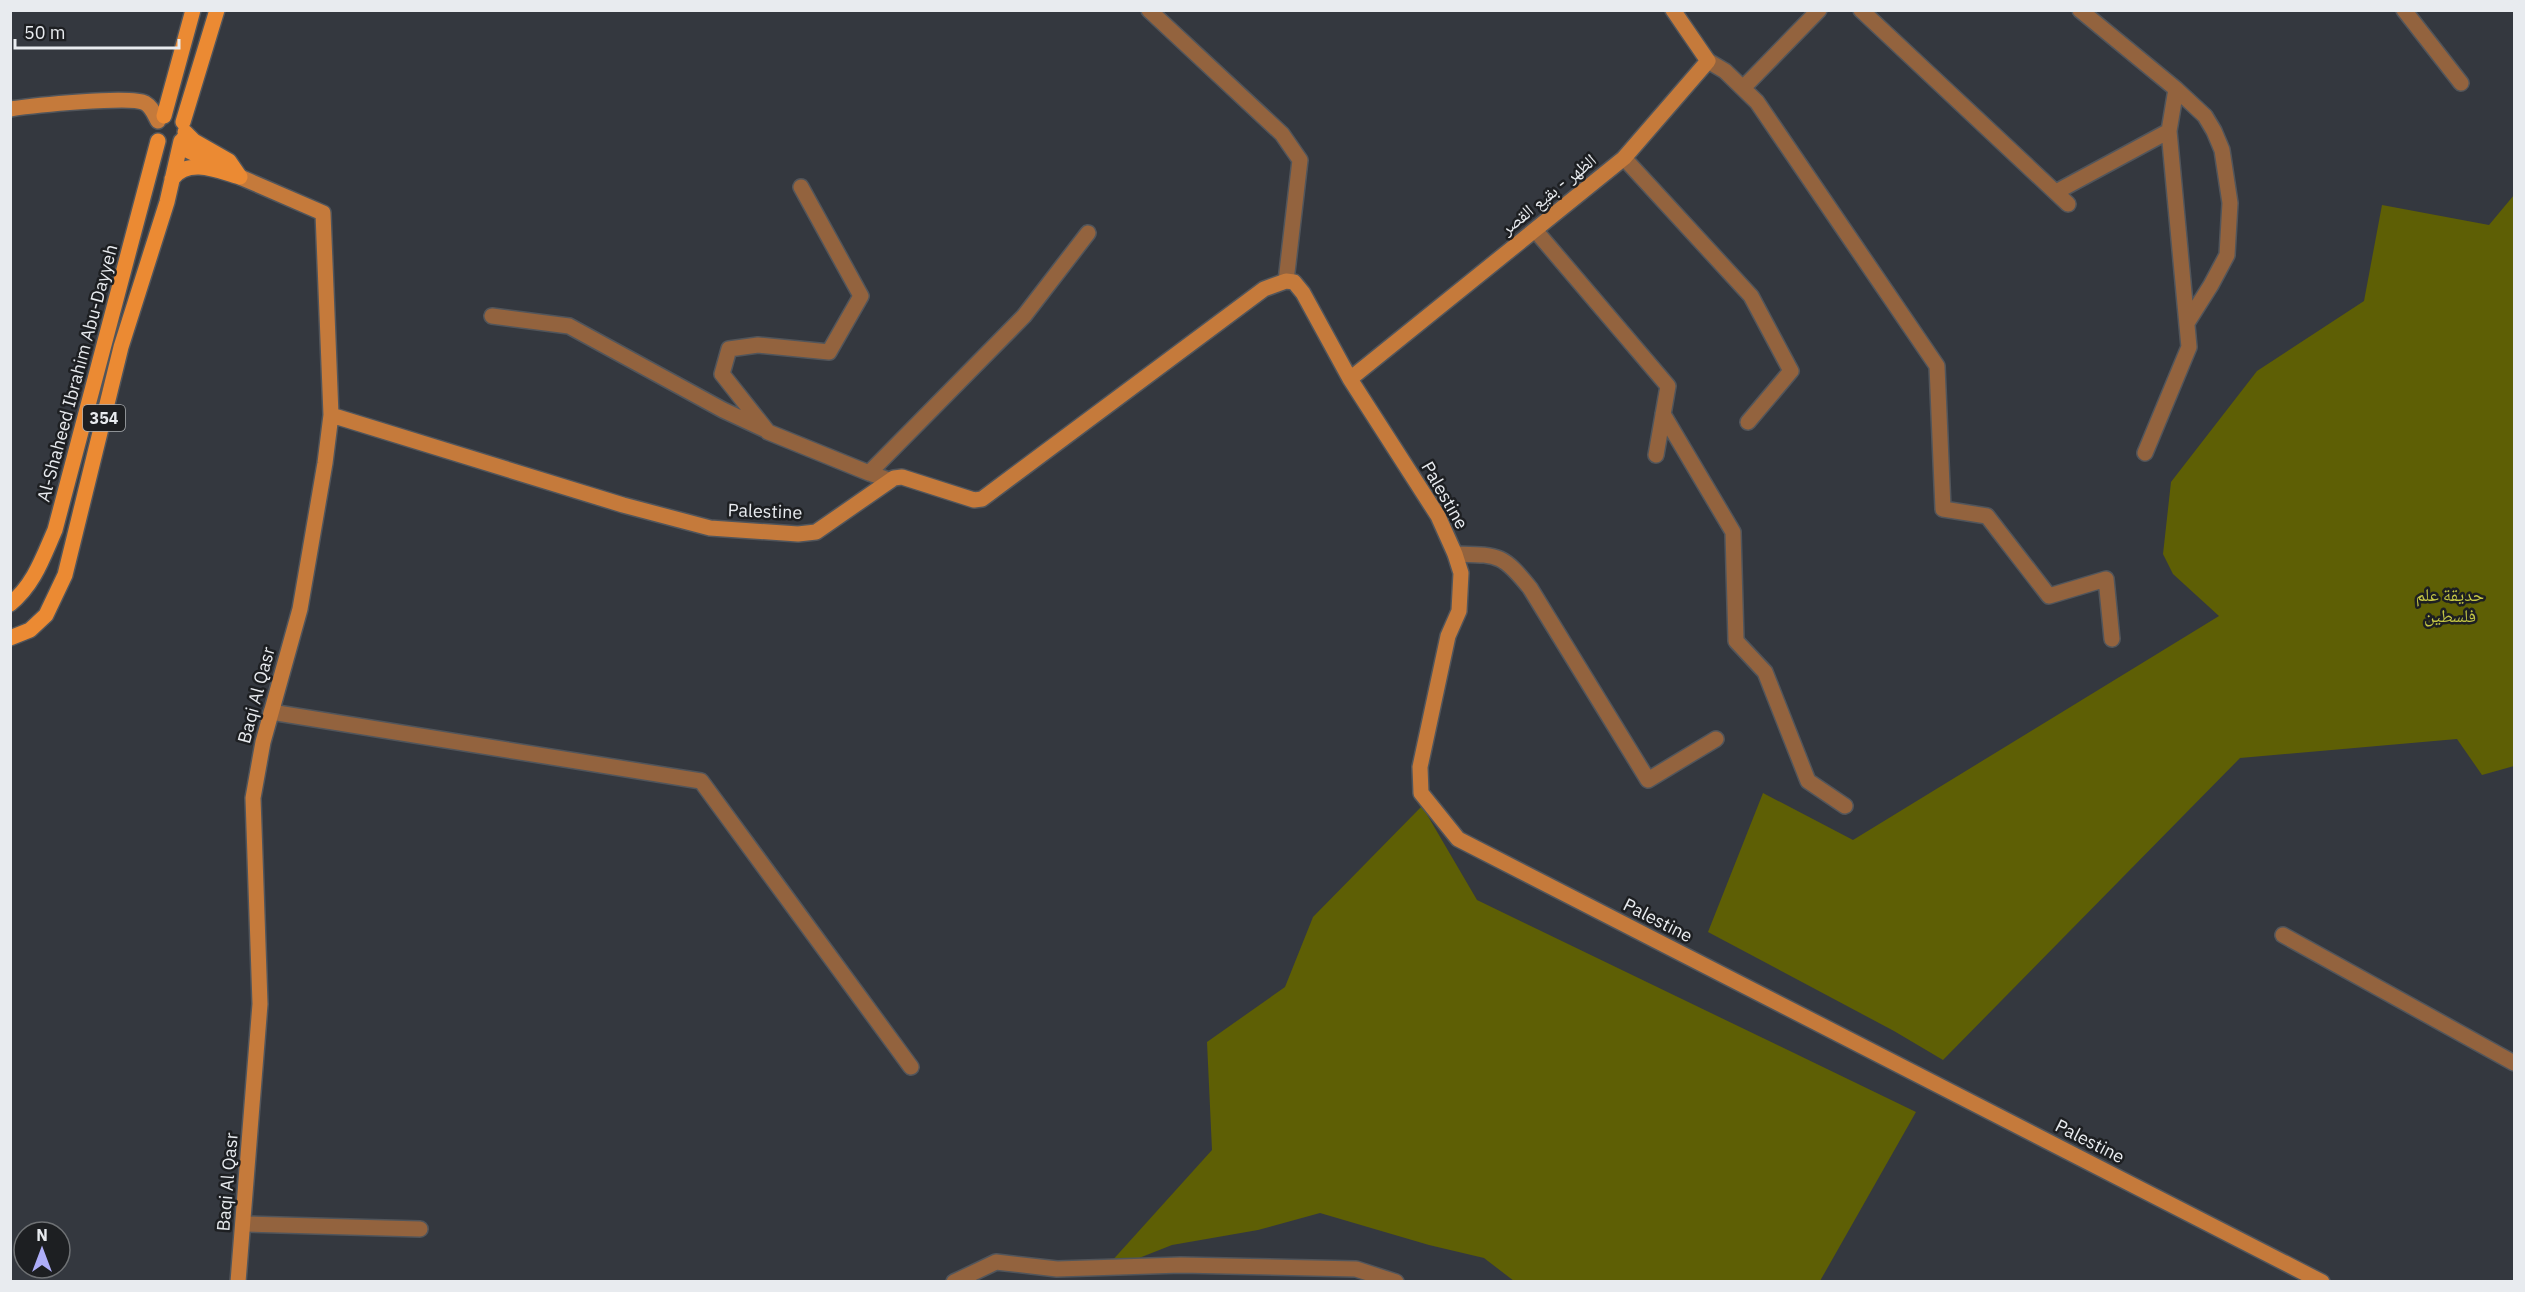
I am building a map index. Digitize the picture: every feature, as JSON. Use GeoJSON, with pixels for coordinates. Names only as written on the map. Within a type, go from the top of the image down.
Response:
{"type":"FeatureCollection","features":[{"type":"Feature","properties":{"kind":"main road","name":"354"},"geometry":{"type":"LineString","coordinates":[[158,141],[155,133],[193,10]]}},
{"type":"Feature","properties":{"kind":"main road","name":"Al-Shaheed Ibrahim Abu-Dayyeh"},"geometry":{"type":"LineString","coordinates":[[10,638],[30,630],[46,615],[57,597],[65,575],[121,347],[172,179],[217,10]]}},
{"type":"Feature","properties":{"kind":"main road"},"geometry":{"type":"LineString","coordinates":[[1673,10],[1708,61]]}},
{"type":"Feature","properties":{"kind":"main road","name":"الظهر - بقيع القصر"},"geometry":{"type":"LineString","coordinates":[[1350,379],[1624,158],[1708,61]]}},
{"type":"Feature","properties":{"kind":"main road"},"geometry":{"type":"LineString","coordinates":[[10,109],[60,102],[140,101],[161,119],[176,117],[187,150],[240,177]]}},
{"type":"Feature","properties":{"kind":"main road"},"geometry":{"type":"LineString","coordinates":[[158,141],[167,145],[183,134]]}},
{"type":"Feature","properties":{"kind":"main road","name":"Al-Shaheed Ibrahim Abu-Dayyeh"},"geometry":{"type":"LineString","coordinates":[[10,604],[26,590],[33,579],[55,530],[158,141]]}},
{"type":"Feature","properties":{"kind":"main road"},"geometry":{"type":"LineString","coordinates":[[172,179],[187,167],[202,167],[240,177]]}},
{"type":"Feature","properties":{"kind":"main road","name":"Baqi Al Qasr"},"geometry":{"type":"LineString","coordinates":[[238,1281],[260,1004],[253,798],[263,742],[300,609],[331,415],[323,213],[240,177]]}},
{"type":"Feature","properties":{"kind":"main road"},"geometry":{"type":"LineString","coordinates":[[889,480],[902,477],[974,500],[982,499],[1264,289],[1286,281]]}},
{"type":"Feature","properties":{"kind":"main road","name":"Palestine"},"geometry":{"type":"LineString","coordinates":[[1286,281],[1299,285],[1350,379],[1438,516],[1455,554],[1461,584],[1459,611],[1448,636],[1420,767],[1421,793],[1458,839],[2322,1281]]}},
{"type":"Feature","properties":{"kind":"main road","name":"Palestine"},"geometry":{"type":"LineString","coordinates":[[331,415],[623,505],[710,528],[789,534],[816,532],[825,528],[889,480]]}},
{"type":"Feature","properties":{"kind":"street"},"geometry":{"type":"LineString","coordinates":[[1149,10],[1282,134],[1300,160],[1286,281]]}},
{"type":"Feature","properties":{"kind":"street"},"geometry":{"type":"LineString","coordinates":[[1743,88],[1818,10]]}},
{"type":"Feature","properties":{"kind":"street"},"geometry":{"type":"LineString","coordinates":[[1861,10],[2068,204]]}},
{"type":"Feature","properties":{"kind":"street"},"geometry":{"type":"LineString","coordinates":[[2080,10],[2176,89],[2205,116],[2222,150],[2230,203],[2227,255],[2187,323]]}},
{"type":"Feature","properties":{"kind":"street"},"geometry":{"type":"LineString","coordinates":[[2404,10],[2461,83]]}},
{"type":"Feature","properties":{"kind":"street"},"geometry":{"type":"LineString","coordinates":[[1708,61],[1725,71],[1757,102],[1937,366],[1943,509],[1987,516],[2049,596],[2106,579],[2112,639]]}},
{"type":"Feature","properties":{"kind":"street"},"geometry":{"type":"LineString","coordinates":[[2145,453],[2189,347],[2169,131],[2176,89]]}},
{"type":"Feature","properties":{"kind":"street"},"geometry":{"type":"LineString","coordinates":[[2056,192],[2169,131]]}},
{"type":"Feature","properties":{"kind":"street"},"geometry":{"type":"LineString","coordinates":[[1624,158],[1751,296],[1791,371],[1748,422]]}},
{"type":"Feature","properties":{"kind":"street"},"geometry":{"type":"LineString","coordinates":[[768,432],[722,374],[729,349],[758,345],[829,352],[861,296],[801,187]]}},
{"type":"Feature","properties":{"kind":"street"},"geometry":{"type":"LineString","coordinates":[[1535,230],[1668,386],[1656,455]]}},
{"type":"Feature","properties":{"kind":"street"},"geometry":{"type":"LineString","coordinates":[[869,473],[1024,316],[1088,233]]}},
{"type":"Feature","properties":{"kind":"street"},"geometry":{"type":"LineString","coordinates":[[492,316],[569,326],[768,432],[889,480]]}},
{"type":"Feature","properties":{"kind":"street"},"geometry":{"type":"LineString","coordinates":[[1663,414],[1733,531],[1736,641],[1765,672],[1808,782],[1845,806]]}},
{"type":"Feature","properties":{"kind":"street"},"geometry":{"type":"LineString","coordinates":[[1455,554],[1490,555],[1510,563],[1530,588],[1648,780],[1716,739]]}},
{"type":"Feature","properties":{"kind":"street"},"geometry":{"type":"LineString","coordinates":[[271,712],[701,782],[911,1067]]}},
{"type":"Feature","properties":{"kind":"street"},"geometry":{"type":"LineString","coordinates":[[2283,936],[2514,1063]]}},
{"type":"Feature","properties":{"kind":"street"},"geometry":{"type":"LineString","coordinates":[[243,1224],[420,1229]]}},
{"type":"Feature","properties":{"kind":"street"},"geometry":{"type":"LineString","coordinates":[[954,1281],[996,1262],[1057,1269],[1181,1265],[1356,1269],[1396,1281]]}},
{"type":"Feature","properties":{"kind":"green space","name":"حديقة علم فلسطين"},"geometry":{"type":"Polygon","coordinates":[[[2514,195],[2514,766],[2482,775],[2457,739],[2240,758],[1943,1060],[1894,1031],[1708,932],[1763,793],[1853,840],[2219,616],[2173,574],[2163,554],[2171,482],[2257,371],[2364,301],[2382,205],[2489,225],[2514,195]]]}},
{"type":"Feature","properties":{"kind":"green space"},"geometry":{"type":"Polygon","coordinates":[[[1422,806],[1477,900],[1916,1112],[1820,1281],[1514,1281],[1484,1258],[1429,1245],[1320,1213],[1258,1230],[1172,1245],[1101,1273],[1212,1150],[1207,1042],[1285,987],[1313,917],[1422,806]]]}}]}
